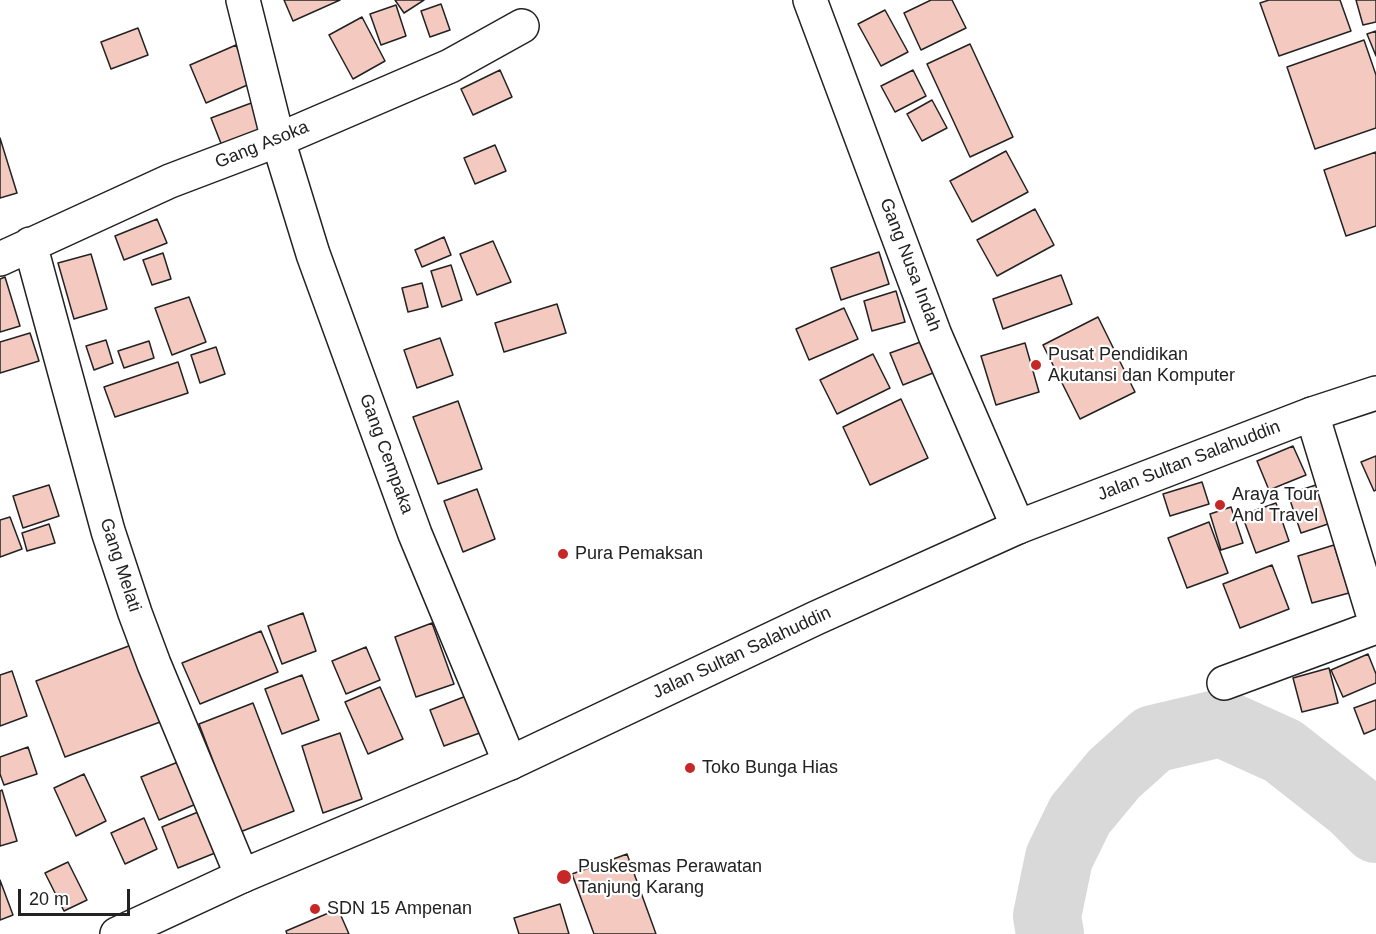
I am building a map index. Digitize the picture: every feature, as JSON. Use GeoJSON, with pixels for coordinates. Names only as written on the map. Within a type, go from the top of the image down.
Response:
{"type":"FeatureCollection","features":[{"type":"Feature","properties":{"kind":"street","name":"Gang Cempaka"},"geometry":{"type":"LineString","coordinates":[[243,0],[278,140],[313,254],[415,534],[510,763]]}},
{"type":"Feature","properties":{"kind":"street","name":"Gang Nusa Indah"},"geometry":{"type":"LineString","coordinates":[[810,0],[935,335],[1018,527]]}},
{"type":"Feature","properties":{"kind":"street","name":"Gang Asoka"},"geometry":{"type":"LineString","coordinates":[[0,260],[30,244],[170,181],[278,140],[450,66],[522,26]]}},
{"type":"Feature","properties":{"kind":"street","name":"Gang Melati"},"geometry":{"type":"LineString","coordinates":[[30,244],[108,531],[135,613],[242,876]]}},
{"type":"Feature","properties":{"kind":"street","name":"Jalan Sultan Salahuddin"},"geometry":{"type":"LineString","coordinates":[[117,934],[242,876],[510,763],[816,618],[1018,527],[1312,414],[1376,393]]}},
{"type":"Feature","properties":{"kind":"street"},"geometry":{"type":"LineString","coordinates":[[1224,683],[1376,625],[1312,414]]}},
{"type":"Feature","properties":{"kind":"building"},"geometry":{"type":"Polygon","coordinates":[[[284,0],[340,0],[293,21],[284,0]]]}},
{"type":"Feature","properties":{"kind":"building"},"geometry":{"type":"Polygon","coordinates":[[[395,0],[424,0],[404,13],[395,0]]]}},
{"type":"Feature","properties":{"kind":"building"},"geometry":{"type":"Polygon","coordinates":[[[931,0],[952,0],[966,28],[921,50],[904,13],[931,0]]]}},
{"type":"Feature","properties":{"kind":"building"},"geometry":{"type":"Polygon","coordinates":[[[1269,0],[1340,0],[1351,31],[1279,56],[1260,3],[1269,0]]]}},
{"type":"Feature","properties":{"kind":"building"},"geometry":{"type":"Polygon","coordinates":[[[1356,0],[1376,0],[1376,22],[1363,25],[1356,0]]]}},
{"type":"Feature","properties":{"kind":"building"},"geometry":{"type":"Polygon","coordinates":[[[441,4],[450,30],[430,37],[421,11],[441,4]]]}},
{"type":"Feature","properties":{"kind":"building"},"geometry":{"type":"Polygon","coordinates":[[[396,5],[406,36],[381,45],[370,14],[396,5]]]}},
{"type":"Feature","properties":{"kind":"building"},"geometry":{"type":"Polygon","coordinates":[[[885,10],[908,52],[881,66],[858,24],[885,10]]]}},
{"type":"Feature","properties":{"kind":"building"},"geometry":{"type":"Polygon","coordinates":[[[362,17],[385,61],[353,79],[329,35],[362,17]]]}},
{"type":"Feature","properties":{"kind":"building"},"geometry":{"type":"Polygon","coordinates":[[[138,28],[148,55],[111,69],[101,42],[138,28]]]}},
{"type":"Feature","properties":{"kind":"building"},"geometry":{"type":"Polygon","coordinates":[[[1376,31],[1376,56],[1367,34],[1376,31]]]}},
{"type":"Feature","properties":{"kind":"building"},"geometry":{"type":"Polygon","coordinates":[[[1364,40],[1376,75],[1376,128],[1315,149],[1287,67],[1364,40]]]}},
{"type":"Feature","properties":{"kind":"building"},"geometry":{"type":"Polygon","coordinates":[[[970,44],[1013,137],[970,157],[927,64],[970,44]]]}},
{"type":"Feature","properties":{"kind":"building"},"geometry":{"type":"Polygon","coordinates":[[[236,45],[252,83],[206,103],[190,65],[236,45]]]}},
{"type":"Feature","properties":{"kind":"building"},"geometry":{"type":"Polygon","coordinates":[[[500,70],[512,97],[473,115],[461,89],[500,70]]]}},
{"type":"Feature","properties":{"kind":"building"},"geometry":{"type":"Polygon","coordinates":[[[913,70],[926,96],[895,112],[881,86],[913,70]]]}},
{"type":"Feature","properties":{"kind":"building"},"geometry":{"type":"Polygon","coordinates":[[[932,100],[947,128],[922,141],[907,114],[932,100]]]}},
{"type":"Feature","properties":{"kind":"building"},"geometry":{"type":"Polygon","coordinates":[[[254,102],[264,130],[222,146],[211,118],[254,102]]]}},
{"type":"Feature","properties":{"kind":"building"},"geometry":{"type":"Polygon","coordinates":[[[0,138],[17,193],[0,198],[0,138]]]}},
{"type":"Feature","properties":{"kind":"building"},"geometry":{"type":"Polygon","coordinates":[[[495,145],[506,171],[475,184],[464,158],[495,145]]]}},
{"type":"Feature","properties":{"kind":"building"},"geometry":{"type":"Polygon","coordinates":[[[1006,151],[1028,192],[972,222],[950,181],[1006,151]]]}},
{"type":"Feature","properties":{"kind":"building"},"geometry":{"type":"Polygon","coordinates":[[[1376,152],[1376,226],[1346,236],[1324,170],[1376,152]]]}},
{"type":"Feature","properties":{"kind":"building"},"geometry":{"type":"Polygon","coordinates":[[[1035,209],[1054,245],[997,276],[977,240],[1035,209]]]}},
{"type":"Feature","properties":{"kind":"building"},"geometry":{"type":"Polygon","coordinates":[[[157,219],[167,243],[124,260],[115,236],[157,219]]]}},
{"type":"Feature","properties":{"kind":"building"},"geometry":{"type":"Polygon","coordinates":[[[444,237],[451,255],[422,267],[415,250],[444,237]]]}},
{"type":"Feature","properties":{"kind":"building"},"geometry":{"type":"Polygon","coordinates":[[[493,241],[511,282],[477,295],[460,254],[493,241]]]}},
{"type":"Feature","properties":{"kind":"building"},"geometry":{"type":"Polygon","coordinates":[[[879,252],[889,284],[841,300],[831,268],[879,252]]]}},
{"type":"Feature","properties":{"kind":"building"},"geometry":{"type":"Polygon","coordinates":[[[163,253],[171,279],[152,285],[143,260],[163,253]]]}},
{"type":"Feature","properties":{"kind":"building"},"geometry":{"type":"Polygon","coordinates":[[[91,254],[107,309],[74,319],[58,263],[91,254]]]}},
{"type":"Feature","properties":{"kind":"building"},"geometry":{"type":"Polygon","coordinates":[[[451,265],[462,300],[442,307],[431,271],[451,265]]]}},
{"type":"Feature","properties":{"kind":"building"},"geometry":{"type":"Polygon","coordinates":[[[1061,275],[1072,304],[1003,329],[993,299],[1061,275]]]}},
{"type":"Feature","properties":{"kind":"building"},"geometry":{"type":"Polygon","coordinates":[[[5,277],[20,326],[0,332],[0,279],[5,277]]]}},
{"type":"Feature","properties":{"kind":"building"},"geometry":{"type":"Polygon","coordinates":[[[422,283],[428,307],[408,312],[402,288],[422,283]]]}},
{"type":"Feature","properties":{"kind":"building"},"geometry":{"type":"Polygon","coordinates":[[[896,291],[905,322],[872,331],[864,301],[896,291]]]}},
{"type":"Feature","properties":{"kind":"building"},"geometry":{"type":"Polygon","coordinates":[[[189,297],[206,342],[172,355],[155,308],[189,297]]]}},
{"type":"Feature","properties":{"kind":"building"},"geometry":{"type":"Polygon","coordinates":[[[557,304],[566,333],[504,352],[495,323],[557,304]]]}},
{"type":"Feature","properties":{"kind":"building"},"geometry":{"type":"Polygon","coordinates":[[[844,308],[858,339],[809,360],[796,329],[844,308]]]}},
{"type":"Feature","properties":{"kind":"building"},"geometry":{"type":"Polygon","coordinates":[[[1098,317],[1135,392],[1080,419],[1043,345],[1098,317]]]}},
{"type":"Feature","properties":{"kind":"building"},"geometry":{"type":"Polygon","coordinates":[[[30,333],[39,361],[0,373],[0,342],[30,333]]]}},
{"type":"Feature","properties":{"kind":"building"},"geometry":{"type":"Polygon","coordinates":[[[440,338],[453,375],[417,388],[404,350],[440,338]]]}},
{"type":"Feature","properties":{"kind":"building"},"geometry":{"type":"Polygon","coordinates":[[[106,340],[113,363],[94,370],[86,346],[106,340]]]}},
{"type":"Feature","properties":{"kind":"building"},"geometry":{"type":"Polygon","coordinates":[[[926,340],[938,371],[903,385],[890,353],[926,340]]]}},
{"type":"Feature","properties":{"kind":"building"},"geometry":{"type":"Polygon","coordinates":[[[149,341],[154,358],[124,368],[118,351],[149,341]]]}},
{"type":"Feature","properties":{"kind":"building"},"geometry":{"type":"Polygon","coordinates":[[[1025,343],[1039,392],[996,405],[981,356],[1025,343]]]}},
{"type":"Feature","properties":{"kind":"building"},"geometry":{"type":"Polygon","coordinates":[[[216,347],[225,374],[200,383],[191,355],[216,347]]]}},
{"type":"Feature","properties":{"kind":"building"},"geometry":{"type":"Polygon","coordinates":[[[873,354],[890,388],[837,414],[820,380],[873,354]]]}},
{"type":"Feature","properties":{"kind":"building"},"geometry":{"type":"Polygon","coordinates":[[[178,362],[188,393],[115,417],[104,387],[178,362]]]}},
{"type":"Feature","properties":{"kind":"building"},"geometry":{"type":"Polygon","coordinates":[[[901,399],[928,458],[870,485],[843,427],[901,399]]]}},
{"type":"Feature","properties":{"kind":"building"},"geometry":{"type":"Polygon","coordinates":[[[458,401],[482,469],[438,484],[413,417],[458,401]]]}},
{"type":"Feature","properties":{"kind":"building"},"geometry":{"type":"Polygon","coordinates":[[[1293,446],[1306,475],[1269,490],[1257,461],[1293,446]]]}},
{"type":"Feature","properties":{"kind":"building"},"geometry":{"type":"Polygon","coordinates":[[[1376,456],[1376,490],[1374,491],[1361,462],[1376,456]]]}},
{"type":"Feature","properties":{"kind":"building"},"geometry":{"type":"Polygon","coordinates":[[[1202,482],[1209,504],[1170,516],[1163,494],[1202,482]]]}},
{"type":"Feature","properties":{"kind":"building"},"geometry":{"type":"Polygon","coordinates":[[[1319,484],[1331,523],[1301,533],[1288,494],[1319,484]]]}},
{"type":"Feature","properties":{"kind":"building"},"geometry":{"type":"Polygon","coordinates":[[[49,485],[59,516],[23,528],[13,496],[49,485]]]}},
{"type":"Feature","properties":{"kind":"building"},"geometry":{"type":"Polygon","coordinates":[[[477,489],[495,539],[463,552],[444,501],[477,489]]]}},
{"type":"Feature","properties":{"kind":"building"},"geometry":{"type":"Polygon","coordinates":[[[1276,503],[1289,541],[1256,553],[1242,515],[1276,503]]]}},
{"type":"Feature","properties":{"kind":"building"},"geometry":{"type":"Polygon","coordinates":[[[1231,507],[1243,543],[1221,550],[1210,514],[1231,507]]]}},
{"type":"Feature","properties":{"kind":"building"},"geometry":{"type":"Polygon","coordinates":[[[10,517],[22,549],[0,557],[0,520],[10,517]]]}},
{"type":"Feature","properties":{"kind":"building"},"geometry":{"type":"Polygon","coordinates":[[[1209,522],[1228,573],[1187,588],[1168,538],[1209,522]]]}},
{"type":"Feature","properties":{"kind":"building"},"geometry":{"type":"Polygon","coordinates":[[[49,524],[55,543],[27,551],[22,533],[49,524]]]}},
{"type":"Feature","properties":{"kind":"building"},"geometry":{"type":"Polygon","coordinates":[[[1334,545],[1349,593],[1312,603],[1298,556],[1334,545]]]}},
{"type":"Feature","properties":{"kind":"building"},"geometry":{"type":"Polygon","coordinates":[[[1272,565],[1289,609],[1240,628],[1223,584],[1272,565]]]}},
{"type":"Feature","properties":{"kind":"building"},"geometry":{"type":"Polygon","coordinates":[[[303,613],[316,651],[282,664],[268,626],[303,613]]]}},
{"type":"Feature","properties":{"kind":"building"},"geometry":{"type":"Polygon","coordinates":[[[432,623],[454,684],[416,697],[395,637],[432,623]]]}},
{"type":"Feature","properties":{"kind":"building"},"geometry":{"type":"Polygon","coordinates":[[[261,631],[278,672],[200,704],[182,663],[261,631]]]}},
{"type":"Feature","properties":{"kind":"building"},"geometry":{"type":"Polygon","coordinates":[[[134,644],[163,721],[65,757],[36,681],[134,644]]]}},
{"type":"Feature","properties":{"kind":"building"},"geometry":{"type":"Polygon","coordinates":[[[366,647],[380,680],[346,694],[332,661],[366,647]]]}},
{"type":"Feature","properties":{"kind":"building"},"geometry":{"type":"Polygon","coordinates":[[[1368,654],[1376,674],[1376,683],[1343,697],[1331,670],[1368,654]]]}},
{"type":"Feature","properties":{"kind":"building"},"geometry":{"type":"Polygon","coordinates":[[[1329,668],[1338,703],[1302,712],[1293,678],[1329,668]]]}},
{"type":"Feature","properties":{"kind":"building"},"geometry":{"type":"Polygon","coordinates":[[[12,671],[27,716],[0,726],[0,675],[12,671]]]}},
{"type":"Feature","properties":{"kind":"building"},"geometry":{"type":"Polygon","coordinates":[[[302,675],[319,720],[282,734],[265,689],[302,675]]]}},
{"type":"Feature","properties":{"kind":"building"},"geometry":{"type":"Polygon","coordinates":[[[380,687],[403,739],[368,754],[345,702],[380,687]]]}},
{"type":"Feature","properties":{"kind":"building"},"geometry":{"type":"Polygon","coordinates":[[[474,693],[488,730],[444,746],[430,710],[474,693]]]}},
{"type":"Feature","properties":{"kind":"building"},"geometry":{"type":"Polygon","coordinates":[[[1376,700],[1376,729],[1364,734],[1354,708],[1376,700]]]}},
{"type":"Feature","properties":{"kind":"building"},"geometry":{"type":"Polygon","coordinates":[[[253,703],[294,811],[240,832],[199,724],[253,703]]]}},
{"type":"Feature","properties":{"kind":"building"},"geometry":{"type":"Polygon","coordinates":[[[340,733],[362,799],[323,813],[302,746],[340,733]]]}},
{"type":"Feature","properties":{"kind":"building"},"geometry":{"type":"Polygon","coordinates":[[[28,747],[37,774],[4,785],[0,774],[0,757],[28,747]]]}},
{"type":"Feature","properties":{"kind":"building"},"geometry":{"type":"Polygon","coordinates":[[[178,762],[196,804],[159,820],[141,777],[178,762]]]}},
{"type":"Feature","properties":{"kind":"building"},"geometry":{"type":"Polygon","coordinates":[[[84,774],[106,821],[76,836],[54,788],[84,774]]]}},
{"type":"Feature","properties":{"kind":"building"},"geometry":{"type":"Polygon","coordinates":[[[2,790],[17,841],[0,846],[0,791],[2,790]]]}},
{"type":"Feature","properties":{"kind":"building"},"geometry":{"type":"Polygon","coordinates":[[[198,812],[215,853],[178,868],[162,827],[198,812]]]}},
{"type":"Feature","properties":{"kind":"building"},"geometry":{"type":"Polygon","coordinates":[[[144,818],[157,849],[125,864],[111,833],[144,818]]]}},
{"type":"Feature","properties":{"kind":"building"},"geometry":{"type":"Polygon","coordinates":[[[627,854],[656,934],[594,934],[572,874],[627,854]]]}},
{"type":"Feature","properties":{"kind":"building"},"geometry":{"type":"Polygon","coordinates":[[[68,862],[87,900],[64,911],[45,873],[68,862]]]}},
{"type":"Feature","properties":{"kind":"building"},"geometry":{"type":"Polygon","coordinates":[[[0,880],[13,915],[0,920],[0,880]]]}},
{"type":"Feature","properties":{"kind":"building"},"geometry":{"type":"Polygon","coordinates":[[[560,904],[569,934],[519,934],[514,918],[560,904]]]}},
{"type":"Feature","properties":{"kind":"building"},"geometry":{"type":"Polygon","coordinates":[[[338,909],[349,934],[287,934],[286,931],[338,909]]]}},
{"type":"Feature","properties":{"kind":"waterway"},"geometry":{"type":"LineString","coordinates":[[1050,934],[1047,916],[1059,858],[1080,815],[1114,774],[1153,739],[1221,723],[1283,751],[1353,806],[1376,829]]}},
{"type":"Feature","properties":{"kind":"place","name":"Pusat Pendidikan Akutansi dan Komputer"},"geometry":{"type":"Point","coordinates":[1036,365]}},
{"type":"Feature","properties":{"kind":"place","name":"Araya Tour And Travel"},"geometry":{"type":"Point","coordinates":[1220,505]}},
{"type":"Feature","properties":{"kind":"place","name":"Pura Pemaksan"},"geometry":{"type":"Point","coordinates":[563,554]}},
{"type":"Feature","properties":{"kind":"place","name":"Toko Bunga Hias"},"geometry":{"type":"Point","coordinates":[690,768]}},
{"type":"Feature","properties":{"kind":"place","name":"Puskesmas Perawatan Tanjung Karang"},"geometry":{"type":"Point","coordinates":[564,877]}},
{"type":"Feature","properties":{"kind":"place","name":"SDN 15 Ampenan"},"geometry":{"type":"Point","coordinates":[315,909]}}]}
